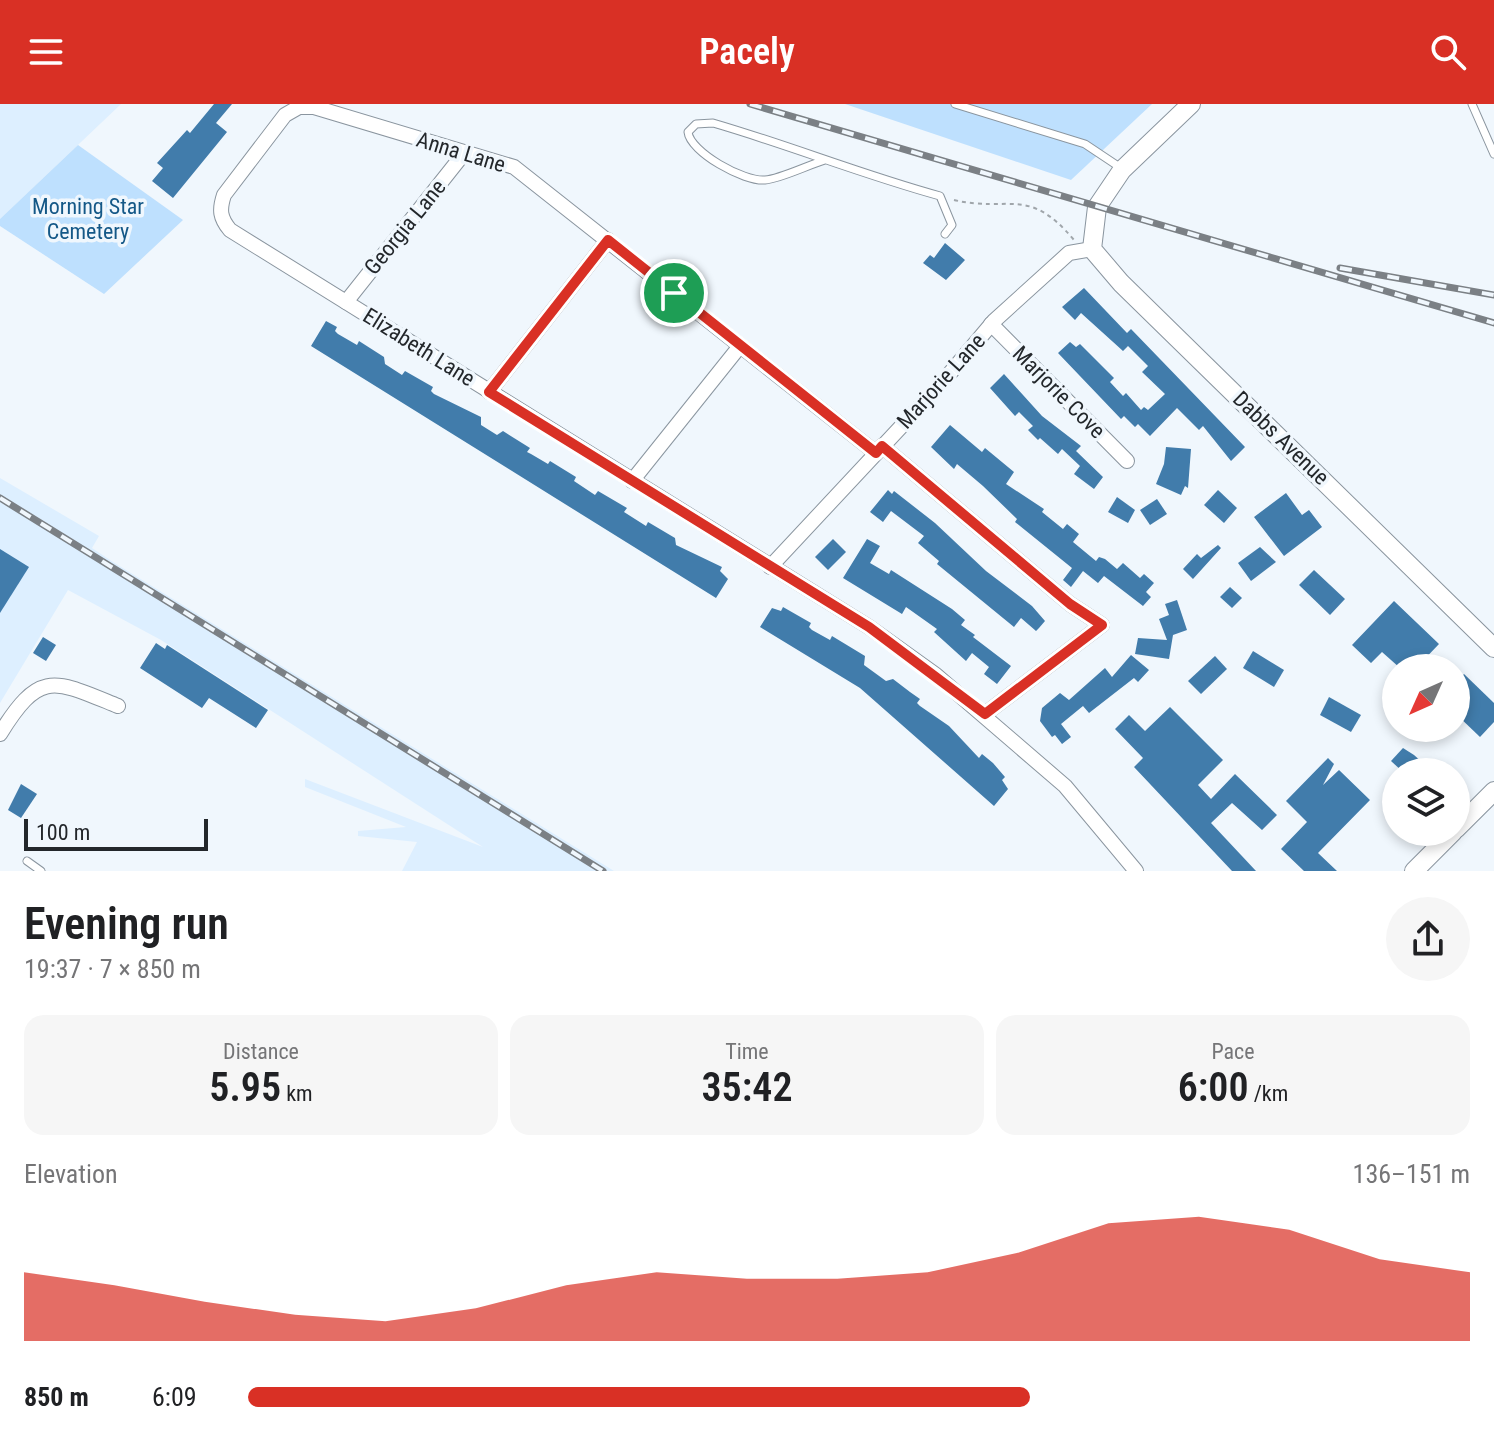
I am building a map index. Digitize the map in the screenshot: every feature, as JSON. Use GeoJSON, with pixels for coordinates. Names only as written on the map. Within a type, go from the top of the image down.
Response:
{"type":"FeatureCollection","features":[{"type":"Feature","properties":{"kind":"street"},"geometry":{"type":"LineString","coordinates":[[1092,249],[1094,218],[1122,170],[1191,104]]}},
{"type":"Feature","properties":{"kind":"street","name":"Anna Lane"},"geometry":{"type":"LineString","coordinates":[[230,230],[222,220],[220,208],[224,195],[285,115],[299,107],[314,107],[514,167],[740,346],[879,450],[1070,604],[1102,625],[985,714]]}},
{"type":"Feature","properties":{"kind":"street","name":"Georgia Lane"},"geometry":{"type":"LineString","coordinates":[[346,302],[465,152]]}},
{"type":"Feature","properties":{"kind":"street","name":"Elizabeth Lane"},"geometry":{"type":"LineString","coordinates":[[230,230],[871,627],[985,714],[1065,786],[1136,871]]}},
{"type":"Feature","properties":{"kind":"street"},"geometry":{"type":"LineString","coordinates":[[489,392],[608,240]]}},
{"type":"Feature","properties":{"kind":"street","name":"Marjorie Lane"},"geometry":{"type":"LineString","coordinates":[[770,567],[991,324],[1069,253],[1092,249]]}},
{"type":"Feature","properties":{"kind":"street","name":"Dabbs Avenue"},"geometry":{"type":"LineString","coordinates":[[1092,249],[1121,283],[1494,648]]}},
{"type":"Feature","properties":{"kind":"street","name":"Marjorie Cove"},"geometry":{"type":"LineString","coordinates":[[991,324],[1127,461]]}},
{"type":"Feature","properties":{"kind":"street"},"geometry":{"type":"LineString","coordinates":[[632,481],[740,346]]}},
{"type":"Feature","properties":{"kind":"street"},"geometry":{"type":"LineString","coordinates":[[0,734],[18,706],[34,689],[52,683],[118,706]]}},
{"type":"Feature","properties":{"kind":"street"},"geometry":{"type":"LineString","coordinates":[[1470,816],[1494,791]]}},
{"type":"Feature","properties":{"kind":"street"},"geometry":{"type":"LineString","coordinates":[[1414,871],[1440,846]]}},
{"type":"Feature","properties":{"kind":"lane"},"geometry":{"type":"LineString","coordinates":[[955,104],[1085,144],[1122,170]]}},
{"type":"Feature","properties":{"kind":"lane"},"geometry":{"type":"LineString","coordinates":[[1472,104],[1494,154]]}},
{"type":"Feature","properties":{"kind":"lane"},"geometry":{"type":"LineString","coordinates":[[825,160],[767,181],[748,179],[697,150],[689,141],[688,132],[696,124],[713,123],[940,196],[952,225],[945,234]]}},
{"type":"Feature","properties":{"kind":"lane"},"geometry":{"type":"LineString","coordinates":[[27,861],[41,871]]}},
{"type":"Feature","properties":{"kind":"path"},"geometry":{"type":"LineString","coordinates":[[940,196],[965,202],[1024,203],[1046,212],[1074,241]]}},
{"type":"Feature","properties":{"kind":"shaded area"},"geometry":{"type":"Polygon","coordinates":[[[0,104],[121,104],[0,219],[0,104]]]}},
{"type":"Feature","properties":{"kind":"shaded area"},"geometry":{"type":"Polygon","coordinates":[[[0,478],[99,536],[92,548],[113,562],[614,871],[402,871],[417,842],[358,836],[358,831],[406,827],[305,787],[305,779],[483,847],[161,640],[68,590],[0,703],[0,478]]]}},
{"type":"Feature","properties":{"kind":"green space"},"geometry":{"type":"Polygon","coordinates":[[[845,104],[1152,104],[1071,180],[845,104]]]}},
{"type":"Feature","properties":{"kind":"green space","name":"Morning Star Cemetery"},"geometry":{"type":"Polygon","coordinates":[[[78,145],[183,220],[104,294],[0,226],[0,219],[78,145]]]}},
{"type":"Feature","properties":{"kind":"building"},"geometry":{"type":"Polygon","coordinates":[[[214,104],[232,104],[216,123],[227,132],[173,198],[152,181],[163,168],[157,163],[187,130],[190,133],[214,104]]]}},
{"type":"Feature","properties":{"kind":"building"},"geometry":{"type":"Polygon","coordinates":[[[945,243],[965,260],[946,280],[923,263],[930,255],[934,258],[945,243]]]}},
{"type":"Feature","properties":{"kind":"building"},"geometry":{"type":"Polygon","coordinates":[[[1084,288],[1127,333],[1131,329],[1245,447],[1231,461],[1203,426],[1199,430],[1177,408],[1150,436],[1138,424],[1135,427],[1124,416],[1121,419],[1058,353],[1070,342],[1076,347],[1080,344],[1114,378],[1110,382],[1123,396],[1126,393],[1141,410],[1144,407],[1148,410],[1165,394],[1142,372],[1148,366],[1128,346],[1123,351],[1081,313],[1075,320],[1062,307],[1084,288]]]}},
{"type":"Feature","properties":{"kind":"building"},"geometry":{"type":"Polygon","coordinates":[[[326,321],[337,327],[335,331],[338,334],[357,345],[359,341],[384,357],[385,364],[402,375],[405,371],[433,387],[431,391],[434,394],[481,417],[481,425],[497,435],[503,431],[530,448],[527,452],[548,464],[550,461],[576,477],[574,481],[595,495],[598,491],[627,508],[624,512],[646,526],[648,522],[675,538],[676,545],[722,567],[720,571],[728,579],[716,598],[311,346],[326,321]]]}},
{"type":"Feature","properties":{"kind":"building"},"geometry":{"type":"Polygon","coordinates":[[[1004,374],[1042,416],[1081,446],[1076,451],[1103,477],[1094,489],[1074,474],[1080,466],[1062,449],[1058,454],[1040,438],[1038,440],[1028,430],[1033,426],[1019,412],[1015,416],[990,388],[1004,374]]]}},
{"type":"Feature","properties":{"kind":"building"},"geometry":{"type":"Polygon","coordinates":[[[950,425],[982,452],[985,448],[1014,472],[1006,484],[1044,509],[1042,512],[1063,529],[1067,524],[1079,534],[1073,542],[1096,561],[1099,557],[1105,559],[1117,569],[1123,563],[1140,578],[1144,574],[1154,583],[1146,592],[1151,597],[1143,606],[1104,576],[1098,583],[1083,571],[1071,587],[1063,580],[1072,568],[1015,522],[1017,519],[983,486],[957,464],[954,469],[931,447],[950,425]]]}},
{"type":"Feature","properties":{"kind":"building"},"geometry":{"type":"Polygon","coordinates":[[[1166,447],[1191,449],[1188,488],[1185,486],[1181,495],[1156,484],[1164,464],[1166,447]]]}},
{"type":"Feature","properties":{"kind":"building"},"geometry":{"type":"Polygon","coordinates":[[[888,490],[892,494],[894,491],[935,523],[986,571],[1032,606],[1045,621],[1039,628],[1036,631],[1021,618],[1014,627],[937,564],[939,561],[918,543],[924,536],[891,511],[883,522],[870,512],[888,490]]]}},
{"type":"Feature","properties":{"kind":"building"},"geometry":{"type":"Polygon","coordinates":[[[1218,490],[1237,508],[1224,523],[1204,505],[1218,490]]]}},
{"type":"Feature","properties":{"kind":"building"},"geometry":{"type":"Polygon","coordinates":[[[1286,493],[1302,515],[1309,510],[1322,527],[1284,556],[1254,517],[1286,493]]]}},
{"type":"Feature","properties":{"kind":"building"},"geometry":{"type":"Polygon","coordinates":[[[1117,497],[1135,510],[1128,523],[1108,512],[1117,497]]]}},
{"type":"Feature","properties":{"kind":"building"},"geometry":{"type":"Polygon","coordinates":[[[1157,499],[1167,514],[1150,525],[1140,510],[1157,499]]]}},
{"type":"Feature","properties":{"kind":"building"},"geometry":{"type":"Polygon","coordinates":[[[833,539],[846,552],[828,570],[815,557],[833,539]]]}},
{"type":"Feature","properties":{"kind":"building"},"geometry":{"type":"Polygon","coordinates":[[[867,539],[880,546],[870,563],[889,574],[891,570],[952,609],[965,620],[961,625],[975,635],[973,637],[1011,666],[997,684],[984,674],[989,667],[972,653],[966,661],[934,632],[937,629],[906,607],[902,614],[843,578],[867,539]]]}},
{"type":"Feature","properties":{"kind":"building"},"geometry":{"type":"Polygon","coordinates":[[[1218,545],[1221,548],[1193,579],[1183,569],[1197,554],[1201,558],[1218,545]]]}},
{"type":"Feature","properties":{"kind":"building"},"geometry":{"type":"Polygon","coordinates":[[[1260,547],[1276,562],[1251,581],[1238,563],[1260,547]]]}},
{"type":"Feature","properties":{"kind":"building"},"geometry":{"type":"Polygon","coordinates":[[[0,549],[29,567],[0,613],[0,549]]]}},
{"type":"Feature","properties":{"kind":"building"},"geometry":{"type":"Polygon","coordinates":[[[1314,570],[1345,599],[1330,615],[1299,585],[1314,570]]]}},
{"type":"Feature","properties":{"kind":"building"},"geometry":{"type":"Polygon","coordinates":[[[1230,587],[1242,598],[1232,608],[1220,597],[1230,587]]]}},
{"type":"Feature","properties":{"kind":"building"},"geometry":{"type":"Polygon","coordinates":[[[1177,600],[1187,630],[1173,635],[1169,659],[1135,654],[1138,638],[1167,640],[1159,619],[1169,615],[1165,604],[1177,600]]]}},
{"type":"Feature","properties":{"kind":"building"},"geometry":{"type":"Polygon","coordinates":[[[1394,601],[1439,644],[1429,654],[1382,652],[1371,663],[1352,645],[1394,601]]]}},
{"type":"Feature","properties":{"kind":"building"},"geometry":{"type":"Polygon","coordinates":[[[783,607],[811,623],[809,627],[812,630],[830,640],[832,636],[865,656],[864,665],[886,681],[893,679],[920,699],[917,703],[920,706],[949,726],[979,758],[982,754],[993,763],[1005,777],[1002,780],[1008,789],[994,806],[860,688],[760,627],[772,608],[781,611],[783,607]]]}},
{"type":"Feature","properties":{"kind":"building"},"geometry":{"type":"Polygon","coordinates":[[[43,637],[56,645],[46,661],[33,653],[43,637]]]}},
{"type":"Feature","properties":{"kind":"building"},"geometry":{"type":"Polygon","coordinates":[[[156,643],[165,649],[167,645],[268,710],[256,728],[209,698],[202,708],[140,668],[156,643]]]}},
{"type":"Feature","properties":{"kind":"building"},"geometry":{"type":"Polygon","coordinates":[[[1253,651],[1284,670],[1274,687],[1243,668],[1253,651]]]}},
{"type":"Feature","properties":{"kind":"building"},"geometry":{"type":"Polygon","coordinates":[[[1131,655],[1149,670],[1138,682],[1134,678],[1089,713],[1083,706],[1061,724],[1071,737],[1062,744],[1055,735],[1052,737],[1040,721],[1042,708],[1060,693],[1069,700],[1105,668],[1112,677],[1131,655]]]}},
{"type":"Feature","properties":{"kind":"building"},"geometry":{"type":"Polygon","coordinates":[[[1215,656],[1227,669],[1201,694],[1188,681],[1215,656]]]}},
{"type":"Feature","properties":{"kind":"building"},"geometry":{"type":"Polygon","coordinates":[[[1470,680],[1494,703],[1494,722],[1480,737],[1470,727],[1470,680]]]}},
{"type":"Feature","properties":{"kind":"building"},"geometry":{"type":"Polygon","coordinates":[[[1329,697],[1361,715],[1351,732],[1320,715],[1329,697]]]}},
{"type":"Feature","properties":{"kind":"building"},"geometry":{"type":"Polygon","coordinates":[[[1170,707],[1223,760],[1198,785],[1211,799],[1235,774],[1277,815],[1262,830],[1232,803],[1211,823],[1256,871],[1232,871],[1134,767],[1143,758],[1115,729],[1129,715],[1145,731],[1170,707]]]}},
{"type":"Feature","properties":{"kind":"building"},"geometry":{"type":"Polygon","coordinates":[[[1403,748],[1417,758],[1394,758],[1403,748]]]}},
{"type":"Feature","properties":{"kind":"building"},"geometry":{"type":"Polygon","coordinates":[[[1328,758],[1334,764],[1323,785],[1339,770],[1370,800],[1318,853],[1337,871],[1304,871],[1281,849],[1307,822],[1286,801],[1328,758]]]}},
{"type":"Feature","properties":{"kind":"building"},"geometry":{"type":"Polygon","coordinates":[[[21,784],[37,794],[21,818],[8,810],[21,784]]]}},
{"type":"Feature","properties":{"kind":"railway"},"geometry":{"type":"LineString","coordinates":[[750,104],[1494,323]]}},
{"type":"Feature","properties":{"kind":"railway"},"geometry":{"type":"LineString","coordinates":[[1340,268],[1494,295]]}},
{"type":"Feature","properties":{"kind":"railway"},"geometry":{"type":"LineString","coordinates":[[0,498],[603,871]]}},
{"type":"Feature","properties":{"kind":"route"},"geometry":{"type":"LineString","coordinates":[[608,240],[674,293],[876,453],[882,446],[1070,604],[1102,625],[985,714],[869,627],[489,392],[608,240]]}}]}
